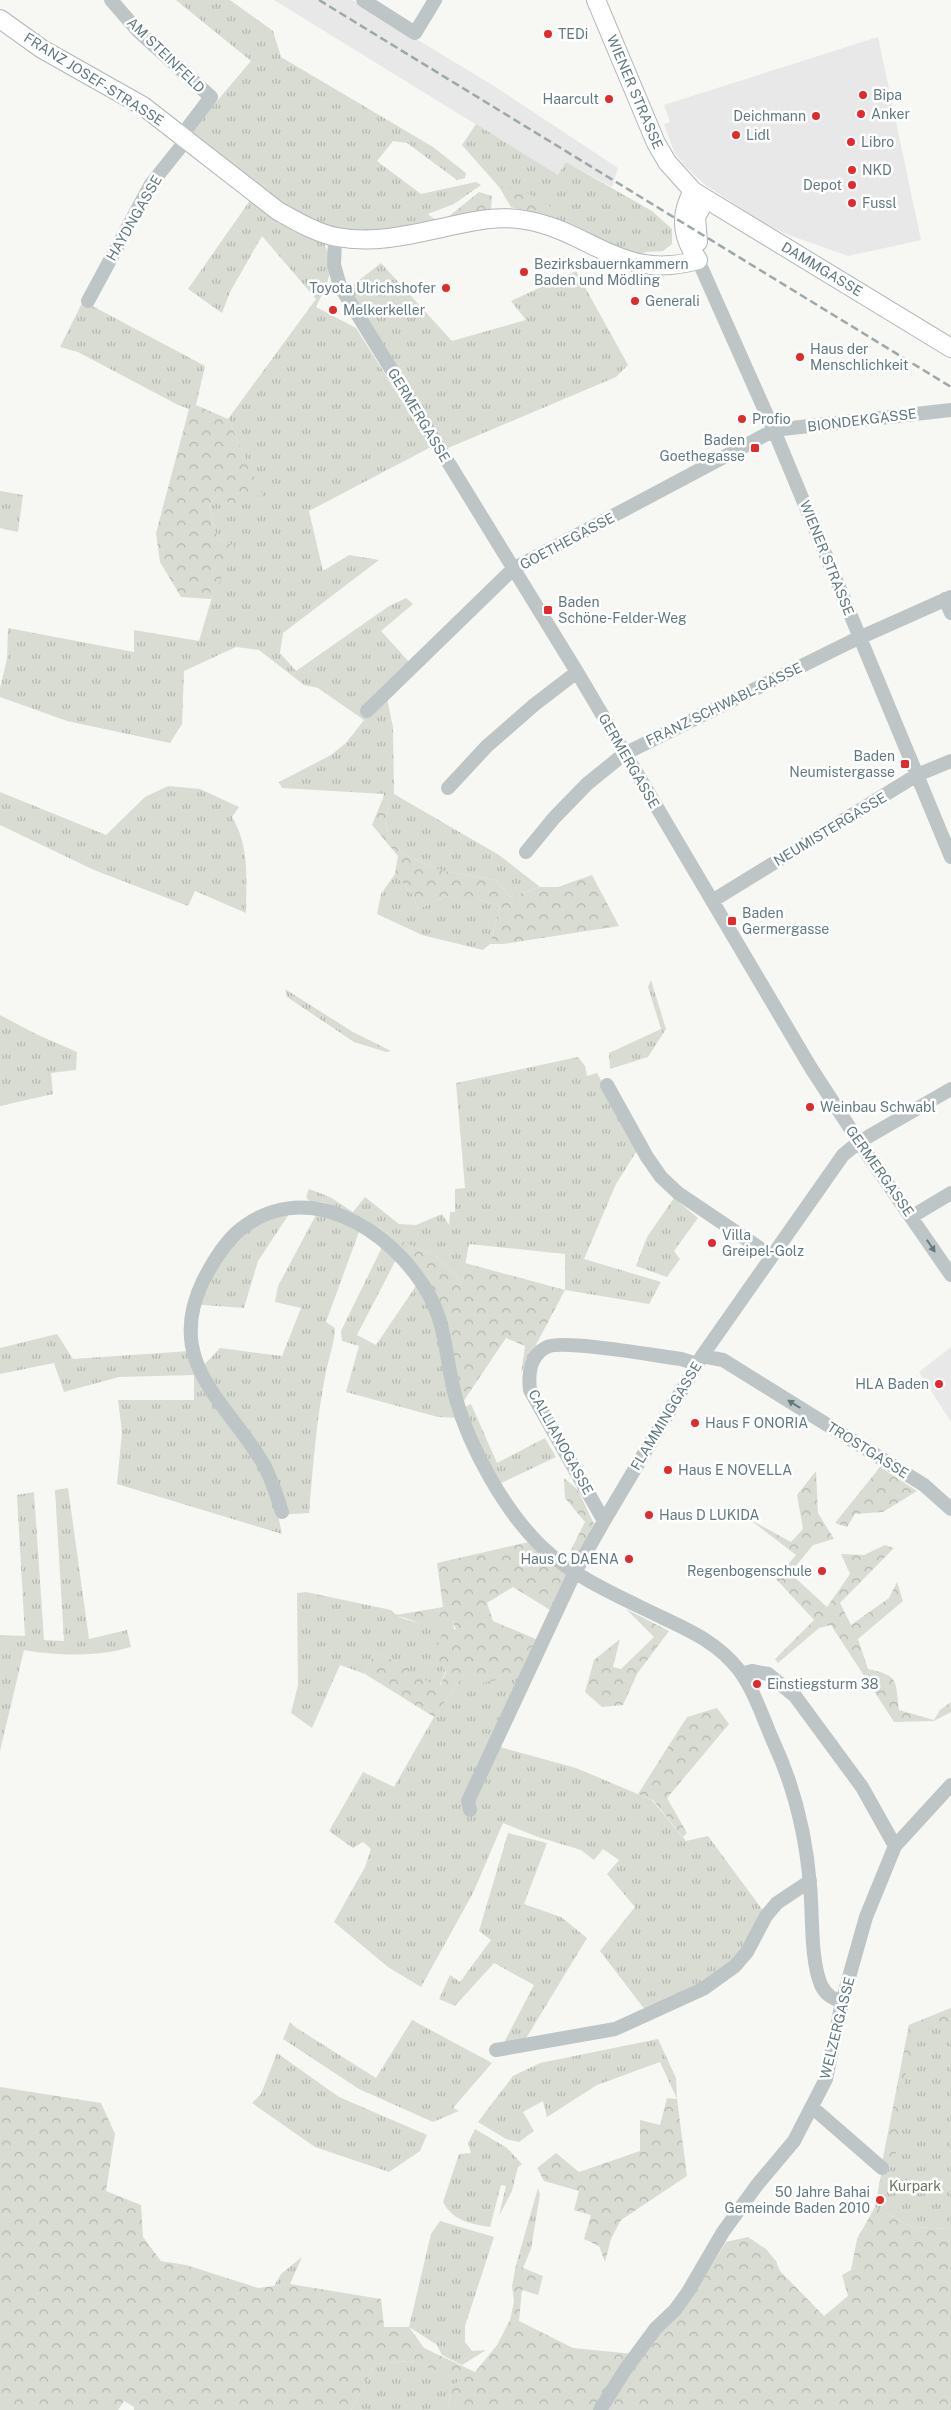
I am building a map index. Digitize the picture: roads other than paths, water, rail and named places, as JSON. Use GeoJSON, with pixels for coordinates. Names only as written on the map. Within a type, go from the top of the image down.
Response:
{"type":"FeatureCollection","features":[{"type":"Feature","properties":{"kind":"main road","name":"WIENER STRASSE"},"geometry":{"type":"LineString","coordinates":[[596,0],[656,143],[667,162],[699,195],[686,203],[684,220],[691,250],[698,260]]}},
{"type":"Feature","properties":{"kind":"main road","name":"FRANZ JOSEF-STRASSE"},"geometry":{"type":"LineString","coordinates":[[0,19],[42,49],[143,106],[278,211],[301,224],[335,237],[378,239],[406,236],[478,220],[503,217],[527,220],[555,229],[634,263],[658,266],[698,260]]}},
{"type":"Feature","properties":{"kind":"main road","name":"DAMMGASSE"},"geometry":{"type":"LineString","coordinates":[[699,195],[951,348]]}},
{"type":"Feature","properties":{"kind":"street","name":"AM STEINFELD"},"geometry":{"type":"LineString","coordinates":[[111,0],[138,31],[211,98],[184,137]]}},
{"type":"Feature","properties":{"kind":"street"},"geometry":{"type":"LineString","coordinates":[[363,0],[415,34],[435,0]]}},
{"type":"Feature","properties":{"kind":"street","name":"HAYDNGASSE"},"geometry":{"type":"LineString","coordinates":[[88,301],[151,184],[184,137]]}},
{"type":"Feature","properties":{"kind":"street","name":"GERMERGASSE"},"geometry":{"type":"LineString","coordinates":[[335,237],[334,265],[340,286],[577,672],[811,1068],[859,1142],[951,1275]]}},
{"type":"Feature","properties":{"kind":"street","name":"WIENER STRASSE"},"geometry":{"type":"LineString","coordinates":[[698,260],[774,430],[951,857]]}},
{"type":"Feature","properties":{"kind":"street","name":"BIONDEKGASSE"},"geometry":{"type":"LineString","coordinates":[[774,430],[951,410]]}},
{"type":"Feature","properties":{"kind":"street","name":"GOETHEGASSE"},"geometry":{"type":"LineString","coordinates":[[367,711],[513,569],[774,430]]}},
{"type":"Feature","properties":{"kind":"street"},"geometry":{"type":"LineString","coordinates":[[948,598],[951,612]]}},
{"type":"Feature","properties":{"kind":"street","name":"FRANZ SCHWABL-GASSE"},"geometry":{"type":"LineString","coordinates":[[526,852],[554,818],[587,784],[624,754],[859,637],[948,598]]}},
{"type":"Feature","properties":{"kind":"street"},"geometry":{"type":"LineString","coordinates":[[448,788],[487,746],[534,705],[577,672]]}},
{"type":"Feature","properties":{"kind":"street","name":"NEUMISTERGASSE"},"geometry":{"type":"LineString","coordinates":[[712,901],[918,775],[951,761]]}},
{"type":"Feature","properties":{"kind":"street"},"geometry":{"type":"LineString","coordinates":[[607,1084],[647,1157],[661,1177],[678,1192],[770,1255]]}},
{"type":"Feature","properties":{"kind":"street","name":"FLAMMINGGASSE"},"geometry":{"type":"LineString","coordinates":[[470,1810],[468,1801],[575,1572],[699,1360],[770,1255],[843,1155],[859,1142],[951,1089]]}},
{"type":"Feature","properties":{"kind":"street"},"geometry":{"type":"LineString","coordinates":[[911,1217],[951,1193]]}},
{"type":"Feature","properties":{"kind":"street"},"geometry":{"type":"LineString","coordinates":[[282,1512],[263,1464],[206,1385],[195,1360],[191,1335],[199,1290],[217,1255],[227,1242],[256,1218],[287,1207],[302,1207],[324,1210],[353,1220],[396,1252],[418,1277],[431,1298],[441,1324],[456,1398],[493,1483],[541,1547],[575,1572],[615,1595],[704,1637],[727,1656],[742,1674],[785,1767],[797,1808],[810,1882],[816,1958],[821,1984],[829,1997],[842,2002]]}},
{"type":"Feature","properties":{"kind":"street","name":"TROSTGASSE"},"geometry":{"type":"LineString","coordinates":[[556,1344],[699,1360],[723,1360],[924,1485],[951,1509]]}},
{"type":"Feature","properties":{"kind":"street","name":"CALLIANOGASSE"},"geometry":{"type":"LineString","coordinates":[[556,1344],[546,1347],[537,1354],[528,1372],[530,1390],[604,1521]]}},
{"type":"Feature","properties":{"kind":"street"},"geometry":{"type":"LineString","coordinates":[[742,1674],[752,1671],[768,1674],[796,1696],[862,1787],[895,1846]]}},
{"type":"Feature","properties":{"kind":"street","name":"WELZERGASSE"},"geometry":{"type":"LineString","coordinates":[[600,2410],[625,2370],[656,2328],[675,2310],[688,2292],[723,2232],[794,2141],[813,2108],[826,2079],[842,2002],[866,1917],[895,1846],[951,1785]]}},
{"type":"Feature","properties":{"kind":"street"},"geometry":{"type":"LineString","coordinates":[[496,2050],[615,2029],[704,1989],[735,1966],[747,1952],[766,1916],[776,1903],[810,1882]]}},
{"type":"Feature","properties":{"kind":"street"},"geometry":{"type":"LineString","coordinates":[[813,2108],[882,2168]]}},
{"type":"Feature","properties":{"kind":"railway"},"geometry":{"type":"LineString","coordinates":[[319,0],[951,387]]}},
{"type":"Feature","properties":{"kind":"place","name":"TEDi"},"geometry":{"type":"Point","coordinates":[548,34]}},
{"type":"Feature","properties":{"kind":"place","name":"Bipa"},"geometry":{"type":"Point","coordinates":[863,95]}},
{"type":"Feature","properties":{"kind":"place","name":"Haarcult"},"geometry":{"type":"Point","coordinates":[609,99]}},
{"type":"Feature","properties":{"kind":"place","name":"Anker"},"geometry":{"type":"Point","coordinates":[861,114]}},
{"type":"Feature","properties":{"kind":"place","name":"Deichmann"},"geometry":{"type":"Point","coordinates":[816,116]}},
{"type":"Feature","properties":{"kind":"place","name":"Lidl"},"geometry":{"type":"Point","coordinates":[736,135]}},
{"type":"Feature","properties":{"kind":"place","name":"Libro"},"geometry":{"type":"Point","coordinates":[851,142]}},
{"type":"Feature","properties":{"kind":"place","name":"NKD"},"geometry":{"type":"Point","coordinates":[852,170]}},
{"type":"Feature","properties":{"kind":"place","name":"Depot"},"geometry":{"type":"Point","coordinates":[852,185]}},
{"type":"Feature","properties":{"kind":"place","name":"Fussl"},"geometry":{"type":"Point","coordinates":[852,203]}},
{"type":"Feature","properties":{"kind":"place","name":"Bezirksbauernkammern Baden und Mödling"},"geometry":{"type":"Point","coordinates":[524,272]}},
{"type":"Feature","properties":{"kind":"place","name":"Toyota Ulrichshofer"},"geometry":{"type":"Point","coordinates":[446,288]}},
{"type":"Feature","properties":{"kind":"place","name":"Generali"},"geometry":{"type":"Point","coordinates":[635,301]}},
{"type":"Feature","properties":{"kind":"place","name":"Melkerkeller"},"geometry":{"type":"Point","coordinates":[333,310]}},
{"type":"Feature","properties":{"kind":"place","name":"Haus der Menschlichkeit"},"geometry":{"type":"Point","coordinates":[800,357]}},
{"type":"Feature","properties":{"kind":"place","name":"Profio"},"geometry":{"type":"Point","coordinates":[742,419]}},
{"type":"Feature","properties":{"kind":"place","name":"Baden Goethegasse"},"geometry":{"type":"Point","coordinates":[755,448]}},
{"type":"Feature","properties":{"kind":"place","name":"Baden Schöne-Felder-Weg"},"geometry":{"type":"Point","coordinates":[548,610]}},
{"type":"Feature","properties":{"kind":"place","name":"Baden Neumistergasse"},"geometry":{"type":"Point","coordinates":[905,764]}},
{"type":"Feature","properties":{"kind":"place","name":"Baden Germergasse"},"geometry":{"type":"Point","coordinates":[732,921]}},
{"type":"Feature","properties":{"kind":"place","name":"Weinbau Schwabl"},"geometry":{"type":"Point","coordinates":[810,1107]}},
{"type":"Feature","properties":{"kind":"place","name":"Villa Greipel-Golz"},"geometry":{"type":"Point","coordinates":[712,1243]}},
{"type":"Feature","properties":{"kind":"place","name":"HLA Baden"},"geometry":{"type":"Point","coordinates":[939,1384]}},
{"type":"Feature","properties":{"kind":"place","name":"Haus F ONORIA"},"geometry":{"type":"Point","coordinates":[695,1423]}},
{"type":"Feature","properties":{"kind":"place","name":"Haus E NOVELLA"},"geometry":{"type":"Point","coordinates":[668,1470]}},
{"type":"Feature","properties":{"kind":"place","name":"Haus D LUKIDA"},"geometry":{"type":"Point","coordinates":[649,1515]}},
{"type":"Feature","properties":{"kind":"place","name":"Haus C DAENA"},"geometry":{"type":"Point","coordinates":[629,1559]}},
{"type":"Feature","properties":{"kind":"place","name":"Regenbogenschule"},"geometry":{"type":"Point","coordinates":[822,1571]}},
{"type":"Feature","properties":{"kind":"place","name":"Einstiegsturm 38"},"geometry":{"type":"Point","coordinates":[757,1684]}},
{"type":"Feature","properties":{"kind":"place","name":"50 Jahre Bahai Gemeinde Baden 2010"},"geometry":{"type":"Point","coordinates":[880,2200]}},
{"type":"Feature","properties":{"kind":"park label","name":"Kurpark"},"geometry":{"type":"Point","coordinates":[915,2186]}}]}
